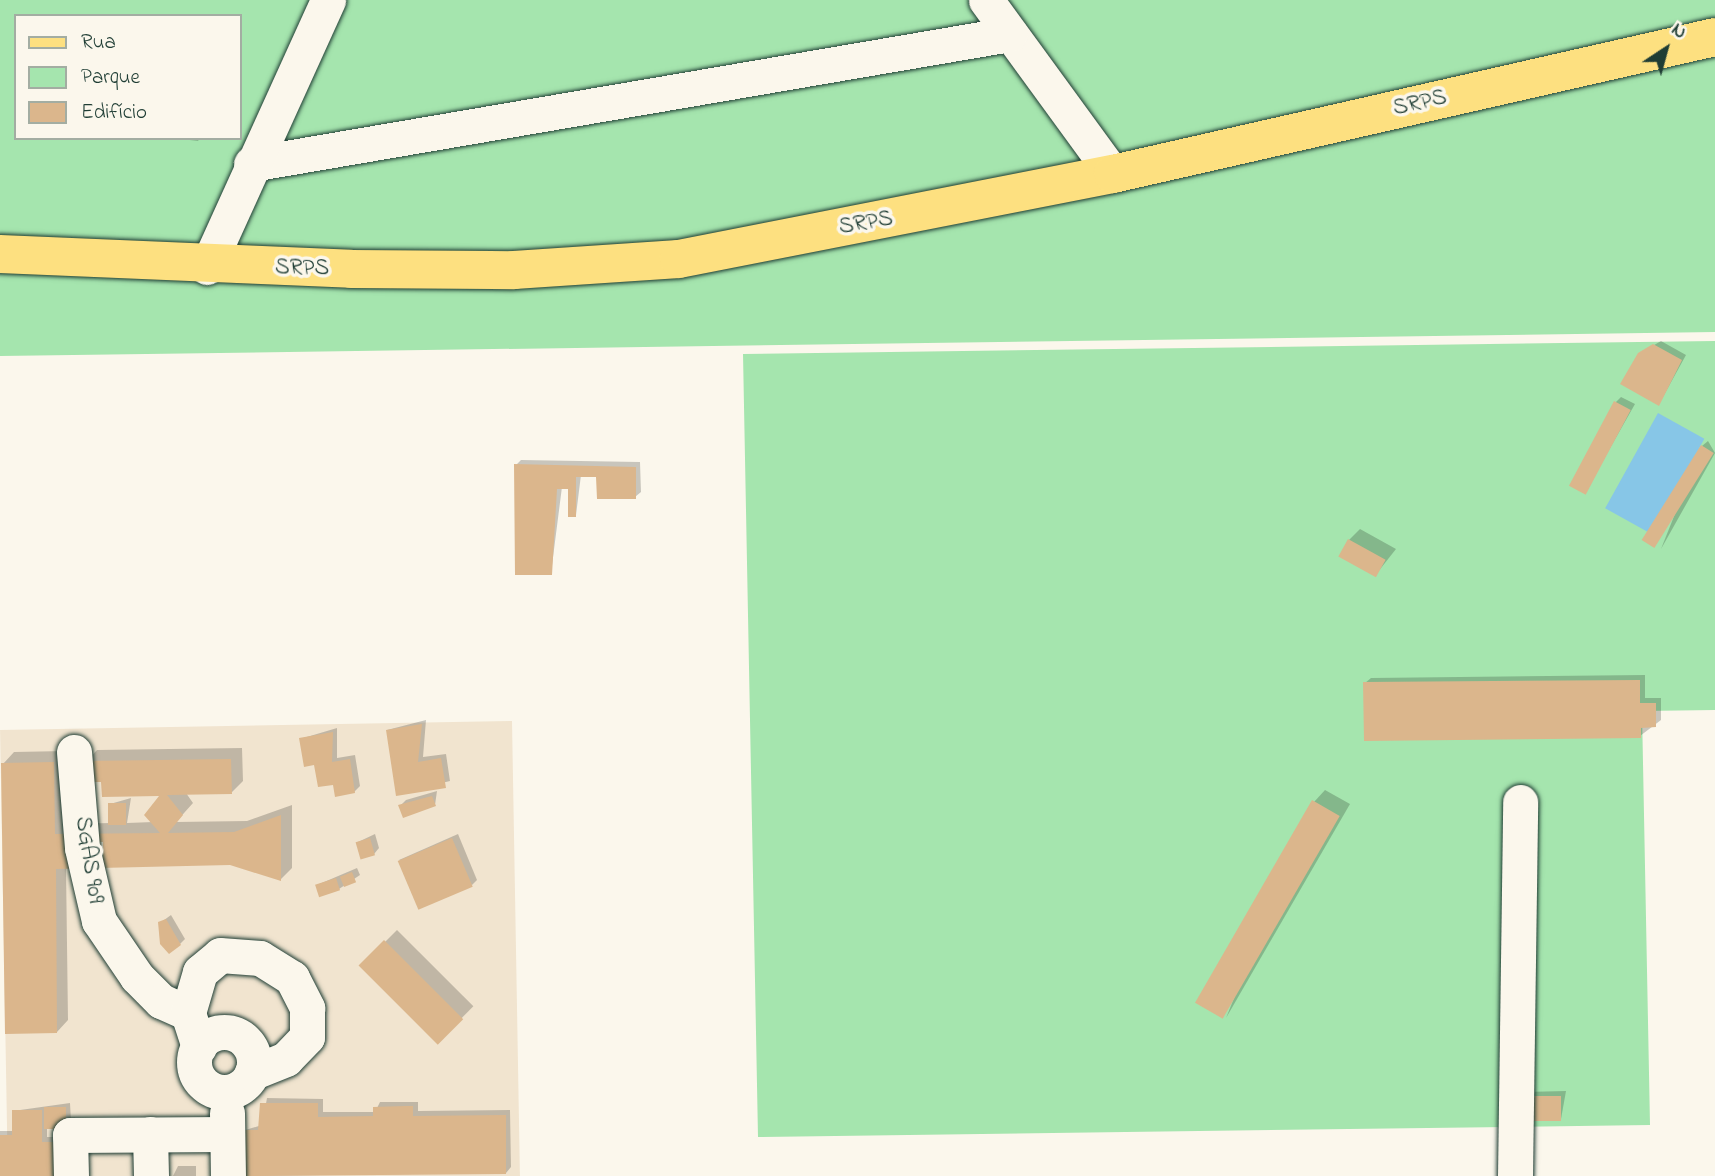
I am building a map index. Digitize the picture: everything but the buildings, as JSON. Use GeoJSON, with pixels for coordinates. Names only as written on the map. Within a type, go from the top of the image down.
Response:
{"type":"FeatureCollection","features":[{"type":"Feature","properties":{"kind":"main road","name":"SRPS"},"geometry":{"type":"LineString","coordinates":[[0,254],[207,267],[514,270],[679,259],[1113,174],[1715,37]]}},
{"type":"Feature","properties":{"kind":"lane"},"geometry":{"type":"LineString","coordinates":[[207,267],[327,0]]}},
{"type":"Feature","properties":{"kind":"lane"},"geometry":{"type":"LineString","coordinates":[[986,0],[1113,174]]}},
{"type":"Feature","properties":{"kind":"lane"},"geometry":{"type":"LineString","coordinates":[[251,164],[1010,33]]}},
{"type":"Feature","properties":{"kind":"lane","name":"SGAS 909"},"geometry":{"type":"LineString","coordinates":[[74,752],[82,848],[99,920],[137,977],[161,1001],[188,1013]]}},
{"type":"Feature","properties":{"kind":"lane"},"geometry":{"type":"LineString","coordinates":[[1515,1176],[1520,802]]}},
{"type":"Feature","properties":{"kind":"lane"},"geometry":{"type":"LineString","coordinates":[[239,952],[260,958],[292,978],[307,1007],[307,1037],[286,1059],[240,1082],[199,1078],[198,1047],[188,1013],[200,972],[220,955],[239,952]]}},
{"type":"Feature","properties":{"kind":"lane"},"geometry":{"type":"LineString","coordinates":[[198,1047],[216,1033],[237,1035],[252,1051],[240,1082],[227,1134],[228,1176]]}},
{"type":"Feature","properties":{"kind":"lane"},"geometry":{"type":"LineString","coordinates":[[150,1134],[151,1176]]}},
{"type":"Feature","properties":{"kind":"lane"},"geometry":{"type":"LineString","coordinates":[[71,1176],[70,1135],[227,1134]]}},
{"type":"Feature","properties":{"kind":"shaded area"},"geometry":{"type":"Polygon","coordinates":[[[512,721],[520,1176],[8,1176],[0,730],[512,721]]]}},
{"type":"Feature","properties":{"kind":"green space"},"geometry":{"type":"Polygon","coordinates":[[[0,0],[1715,0],[1715,332],[0,356],[0,0]]]}},
{"type":"Feature","properties":{"kind":"green space"},"geometry":{"type":"Polygon","coordinates":[[[1715,341],[1715,710],[1642,711],[1650,1125],[758,1137],[743,354],[1715,341]]]}},
{"type":"Feature","properties":{"kind":"water"},"geometry":{"type":"Polygon","coordinates":[[[1658,413],[1704,439],[1652,534],[1605,508],[1658,413]]]}}]}
